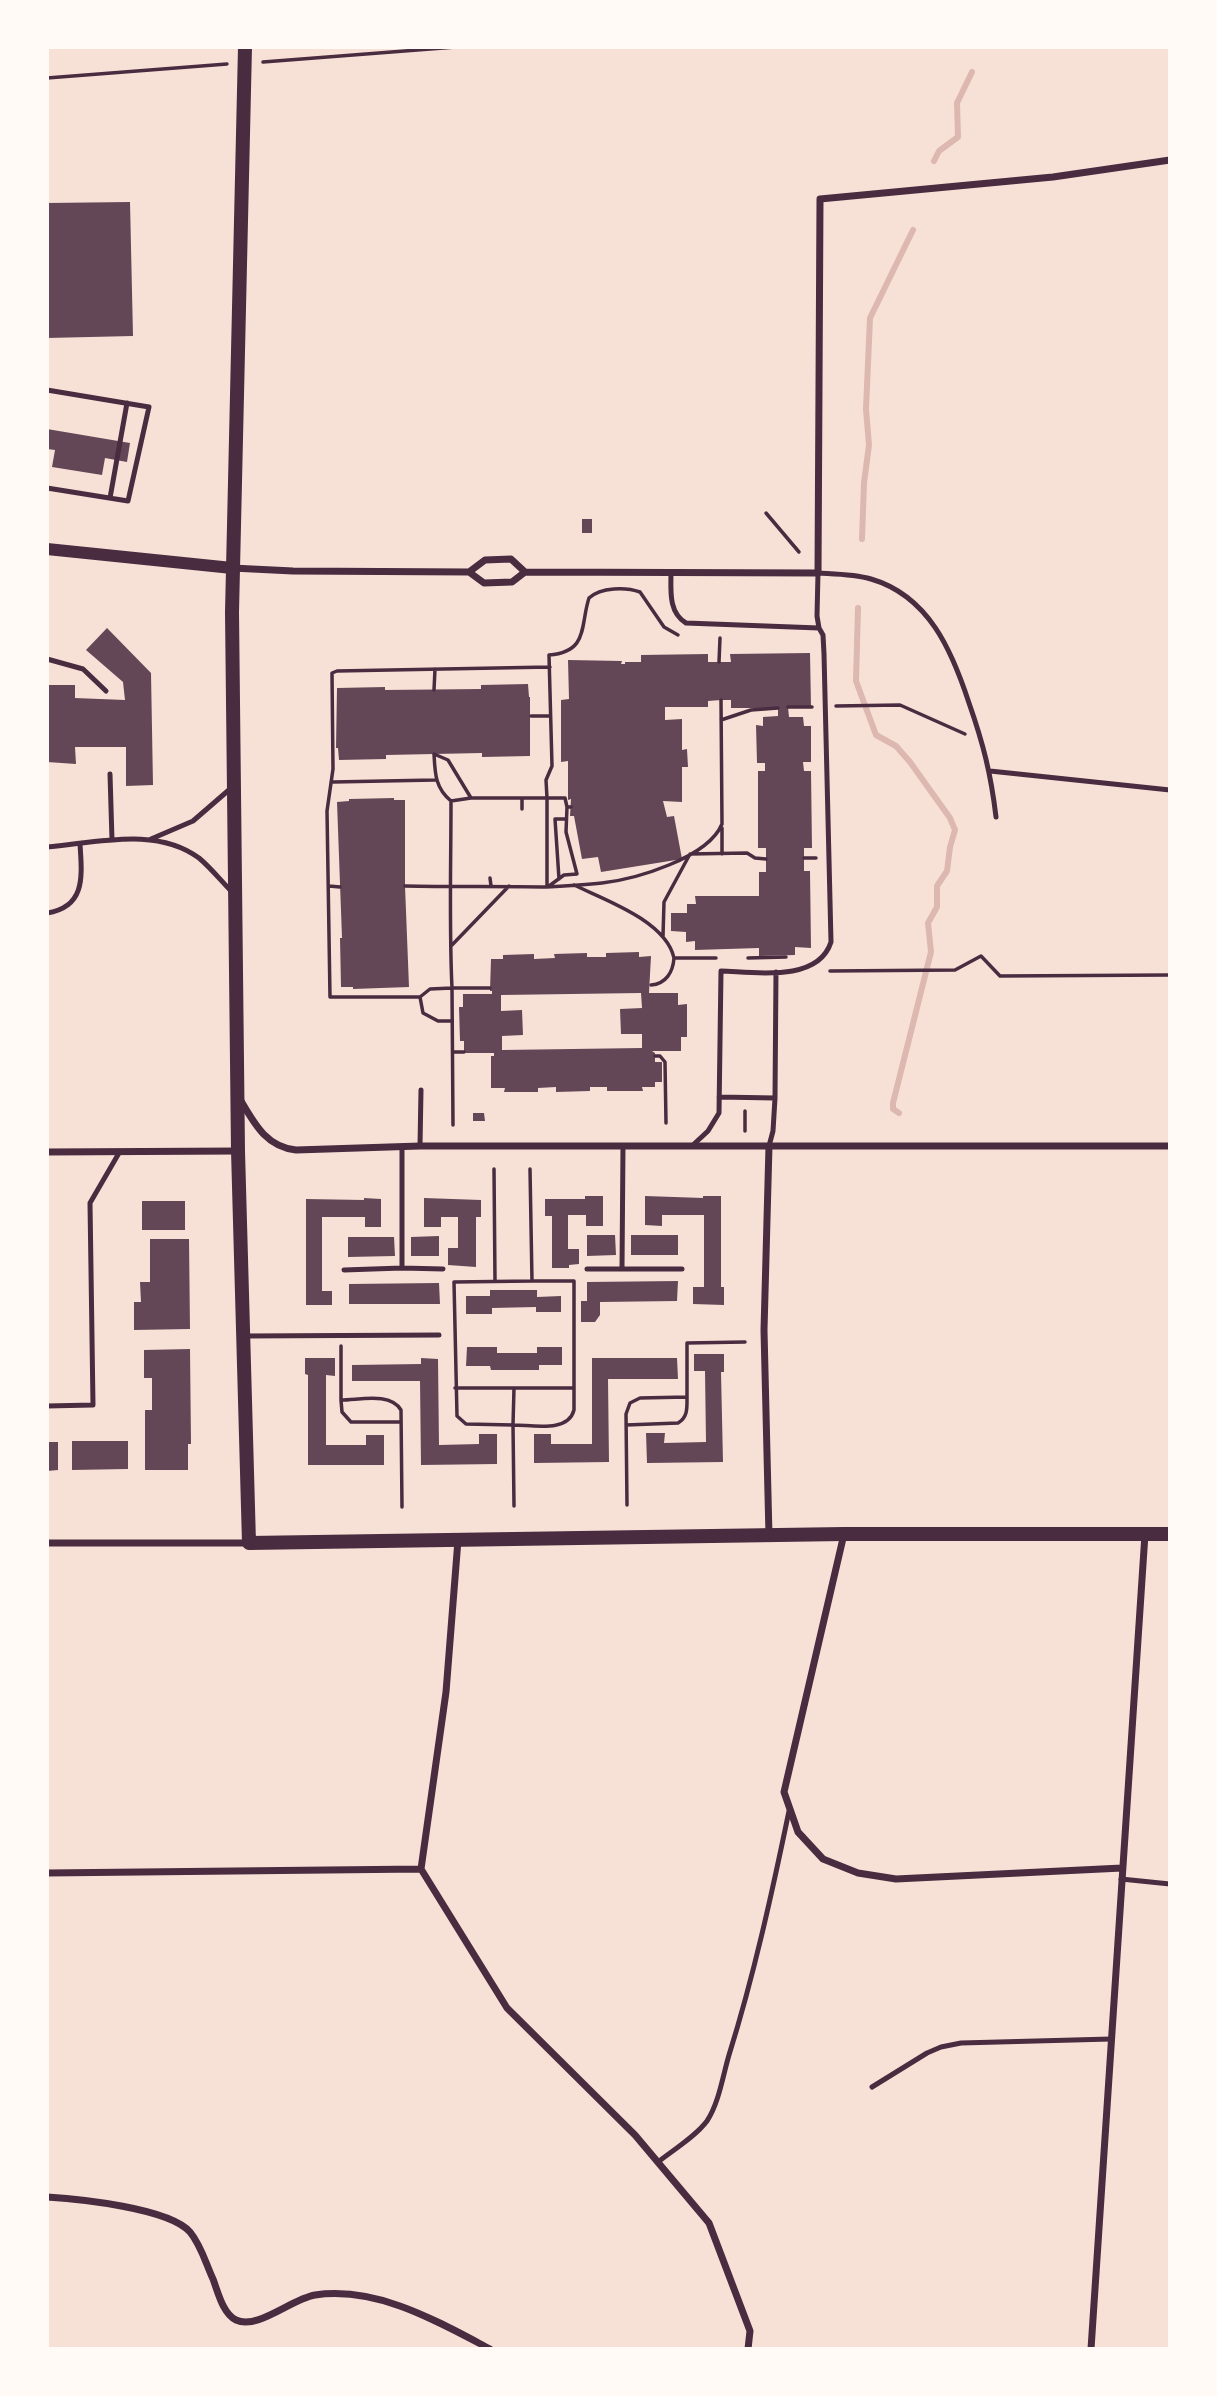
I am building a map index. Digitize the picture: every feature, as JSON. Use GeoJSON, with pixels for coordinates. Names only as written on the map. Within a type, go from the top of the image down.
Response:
{"type":"FeatureCollection","features":[{"type":"Feature","properties":{"kind":"main road"},"geometry":{"type":"LineString","coordinates":[[245,47],[232,568],[237,1151],[249,1543],[844,1534],[1170,1534]]}},
{"type":"Feature","properties":{"kind":"street"},"geometry":{"type":"LineString","coordinates":[[47,549],[232,568],[469,572],[484,583],[512,582],[525,572],[818,573],[820,199],[1053,177],[1170,160]]}},
{"type":"Feature","properties":{"kind":"street"},"geometry":{"type":"LineString","coordinates":[[469,572],[485,560],[511,559],[525,572]]}},
{"type":"Feature","properties":{"kind":"street"},"geometry":{"type":"LineString","coordinates":[[237,1095],[257,1129],[267,1139],[287,1149],[693,1145],[1170,1146]]}},
{"type":"Feature","properties":{"kind":"street"},"geometry":{"type":"LineString","coordinates":[[769,1146],[764,1330],[769,1536]]}},
{"type":"Feature","properties":{"kind":"street"},"geometry":{"type":"LineString","coordinates":[[47,1152],[237,1151]]}},
{"type":"Feature","properties":{"kind":"street"},"geometry":{"type":"LineString","coordinates":[[844,1534],[784,1792],[798,1832],[823,1859],[858,1873],[896,1879],[1122,1868]]}},
{"type":"Feature","properties":{"kind":"street"},"geometry":{"type":"LineString","coordinates":[[1091,2349],[1145,1534]]}},
{"type":"Feature","properties":{"kind":"street"},"geometry":{"type":"LineString","coordinates":[[458,1540],[446,1692],[421,1869],[507,2008],[635,2135],[709,2223],[750,2331],[748,2349]]}},
{"type":"Feature","properties":{"kind":"street"},"geometry":{"type":"LineString","coordinates":[[47,1543],[249,1543]]}},
{"type":"Feature","properties":{"kind":"street"},"geometry":{"type":"LineString","coordinates":[[47,1873],[421,1869]]}},
{"type":"Feature","properties":{"kind":"street"},"geometry":{"type":"LineString","coordinates":[[47,2197],[131,2209],[177,2221],[190,2231],[202,2252],[225,2308],[236,2320],[246,2323],[258,2321],[297,2300],[314,2295],[338,2294],[405,2308],[490,2349]]}},
{"type":"Feature","properties":{"kind":"lane"},"geometry":{"type":"LineString","coordinates":[[47,390],[149,407],[128,501],[47,488]]}},
{"type":"Feature","properties":{"kind":"lane"},"geometry":{"type":"LineString","coordinates":[[110,498],[127,403]]}},
{"type":"Feature","properties":{"kind":"lane"},"geometry":{"type":"LineString","coordinates":[[671,572],[673,606],[680,620],[686,623],[819,628]]}},
{"type":"Feature","properties":{"kind":"lane"},"geometry":{"type":"LineString","coordinates":[[693,1145],[708,1131],[719,1113],[721,971],[796,971],[814,964],[831,942],[826,706],[823,635],[819,628],[818,573],[872,579],[913,602],[931,621],[951,652],[990,771],[996,817]]}},
{"type":"Feature","properties":{"kind":"lane"},"geometry":{"type":"LineString","coordinates":[[47,659],[83,668],[106,691]]}},
{"type":"Feature","properties":{"kind":"lane"},"geometry":{"type":"LineString","coordinates":[[990,771],[1170,790]]}},
{"type":"Feature","properties":{"kind":"lane"},"geometry":{"type":"LineString","coordinates":[[110,774],[112,840]]}},
{"type":"Feature","properties":{"kind":"lane"},"geometry":{"type":"LineString","coordinates":[[150,839],[193,821],[233,787]]}},
{"type":"Feature","properties":{"kind":"lane"},"geometry":{"type":"LineString","coordinates":[[47,847],[150,839],[177,846],[193,854],[235,895]]}},
{"type":"Feature","properties":{"kind":"lane"},"geometry":{"type":"LineString","coordinates":[[47,913],[63,910],[71,905],[75,898],[81,871],[80,844]]}},
{"type":"Feature","properties":{"kind":"lane"},"geometry":{"type":"LineString","coordinates":[[769,1146],[773,1131],[775,1098],[776,972]]}},
{"type":"Feature","properties":{"kind":"lane"},"geometry":{"type":"LineString","coordinates":[[420,1146],[421,1090]]}},
{"type":"Feature","properties":{"kind":"lane"},"geometry":{"type":"LineString","coordinates":[[719,1097],[775,1098]]}},
{"type":"Feature","properties":{"kind":"lane"},"geometry":{"type":"LineString","coordinates":[[622,1268],[623,1146]]}},
{"type":"Feature","properties":{"kind":"lane"},"geometry":{"type":"LineString","coordinates":[[402,1147],[402,1268]]}},
{"type":"Feature","properties":{"kind":"lane"},"geometry":{"type":"LineString","coordinates":[[47,1406],[93,1405],[90,1203],[119,1153]]}},
{"type":"Feature","properties":{"kind":"lane"},"geometry":{"type":"LineString","coordinates":[[344,1270],[443,1269]]}},
{"type":"Feature","properties":{"kind":"lane"},"geometry":{"type":"LineString","coordinates":[[587,1269],[681,1269]]}},
{"type":"Feature","properties":{"kind":"lane"},"geometry":{"type":"LineString","coordinates":[[243,1336],[439,1335]]}},
{"type":"Feature","properties":{"kind":"lane"},"geometry":{"type":"LineString","coordinates":[[658,2162],[699,2129],[707,2120],[713,2106],[769,1908],[790,1808]]}},
{"type":"Feature","properties":{"kind":"lane"},"geometry":{"type":"LineString","coordinates":[[1121,1879],[1170,1884]]}},
{"type":"Feature","properties":{"kind":"lane"},"geometry":{"type":"LineString","coordinates":[[872,2087],[941,2047],[961,2043],[1111,2039]]}},
{"type":"Feature","properties":{"kind":"path"},"geometry":{"type":"LineString","coordinates":[[284,61],[456,47]]}},
{"type":"Feature","properties":{"kind":"path"},"geometry":{"type":"LineString","coordinates":[[47,78],[197,65]]}},
{"type":"Feature","properties":{"kind":"path"},"geometry":{"type":"LineString","coordinates":[[766,513],[799,552]]}},
{"type":"Feature","properties":{"kind":"path"},"geometry":{"type":"LineString","coordinates":[[547,887],[546,780],[552,766],[550,655],[569,650],[580,639],[589,598],[602,591],[640,592],[664,627],[681,636]]}},
{"type":"Feature","properties":{"kind":"path"},"geometry":{"type":"LineString","coordinates":[[711,638],[733,639]]}},
{"type":"Feature","properties":{"kind":"path"},"geometry":{"type":"LineString","coordinates":[[719,662],[720,638]]}},
{"type":"Feature","properties":{"kind":"path"},"geometry":{"type":"LineString","coordinates":[[490,988],[430,989],[420,997],[330,997],[327,804],[331,782],[331,673],[550,667]]}},
{"type":"Feature","properties":{"kind":"path"},"geometry":{"type":"LineString","coordinates":[[434,690],[435,669]]}},
{"type":"Feature","properties":{"kind":"path"},"geometry":{"type":"LineString","coordinates":[[720,700],[722,853]]}},
{"type":"Feature","properties":{"kind":"path"},"geometry":{"type":"LineString","coordinates":[[789,707],[900,705],[963,733]]}},
{"type":"Feature","properties":{"kind":"path"},"geometry":{"type":"LineString","coordinates":[[721,720],[751,710],[778,708]]}},
{"type":"Feature","properties":{"kind":"path"},"geometry":{"type":"LineString","coordinates":[[531,716],[551,716]]}},
{"type":"Feature","properties":{"kind":"path"},"geometry":{"type":"LineString","coordinates":[[471,798],[448,760],[434,754],[435,780],[444,796],[451,801],[471,798],[565,798],[569,807],[566,832],[577,874],[565,875],[547,887]]}},
{"type":"Feature","properties":{"kind":"path"},"geometry":{"type":"LineString","coordinates":[[331,782],[435,780]]}},
{"type":"Feature","properties":{"kind":"path"},"geometry":{"type":"LineString","coordinates":[[522,798],[522,809]]}},
{"type":"Feature","properties":{"kind":"path"},"geometry":{"type":"LineString","coordinates":[[451,801],[453,1125]]}},
{"type":"Feature","properties":{"kind":"path"},"geometry":{"type":"LineString","coordinates":[[559,879],[555,820],[566,819]]}},
{"type":"Feature","properties":{"kind":"path"},"geometry":{"type":"LineString","coordinates":[[405,886],[547,887],[625,879],[690,854],[712,839],[722,824]]}},
{"type":"Feature","properties":{"kind":"path"},"geometry":{"type":"LineString","coordinates":[[690,854],[747,853],[755,858],[766,859]]}},
{"type":"Feature","properties":{"kind":"path"},"geometry":{"type":"LineString","coordinates":[[663,936],[664,902],[690,854]]}},
{"type":"Feature","properties":{"kind":"path"},"geometry":{"type":"LineString","coordinates":[[804,859],[817,858]]}},
{"type":"Feature","properties":{"kind":"path"},"geometry":{"type":"LineString","coordinates":[[490,878],[491,886]]}},
{"type":"Feature","properties":{"kind":"path"},"geometry":{"type":"LineString","coordinates":[[574,885],[628,912],[663,936],[671,947],[673,966],[658,985],[651,985]]}},
{"type":"Feature","properties":{"kind":"path"},"geometry":{"type":"LineString","coordinates":[[452,945],[509,886]]}},
{"type":"Feature","properties":{"kind":"path"},"geometry":{"type":"LineString","coordinates":[[328,887],[341,887]]}},
{"type":"Feature","properties":{"kind":"path"},"geometry":{"type":"LineString","coordinates":[[736,958],[794,956]]}},
{"type":"Feature","properties":{"kind":"path"},"geometry":{"type":"LineString","coordinates":[[830,971],[955,970],[981,956],[1000,976],[1170,975]]}},
{"type":"Feature","properties":{"kind":"path"},"geometry":{"type":"LineString","coordinates":[[674,958],[723,958]]}},
{"type":"Feature","properties":{"kind":"path"},"geometry":{"type":"LineString","coordinates":[[420,997],[423,1013],[438,1020],[452,1021]]}},
{"type":"Feature","properties":{"kind":"path"},"geometry":{"type":"LineString","coordinates":[[453,1052],[464,1052]]}},
{"type":"Feature","properties":{"kind":"path"},"geometry":{"type":"LineString","coordinates":[[655,1056],[660,1056],[665,1062],[666,1123]]}},
{"type":"Feature","properties":{"kind":"path"},"geometry":{"type":"LineString","coordinates":[[745,1111],[745,1131]]}},
{"type":"Feature","properties":{"kind":"path"},"geometry":{"type":"LineString","coordinates":[[494,1169],[495,1281]]}},
{"type":"Feature","properties":{"kind":"path"},"geometry":{"type":"LineString","coordinates":[[530,1169],[532,1281]]}},
{"type":"Feature","properties":{"kind":"path"},"geometry":{"type":"LineString","coordinates":[[495,1281],[574,1281],[574,1414],[565,1424],[464,1423],[455,1412],[454,1282],[495,1281]]}},
{"type":"Feature","properties":{"kind":"path"},"geometry":{"type":"LineString","coordinates":[[626,1425],[678,1423],[686,1415],[687,1343],[745,1342]]}},
{"type":"Feature","properties":{"kind":"path"},"geometry":{"type":"LineString","coordinates":[[341,1345],[342,1412],[351,1422],[401,1422]]}},
{"type":"Feature","properties":{"kind":"path"},"geometry":{"type":"LineString","coordinates":[[455,1388],[574,1388]]}},
{"type":"Feature","properties":{"kind":"path"},"geometry":{"type":"LineString","coordinates":[[514,1388],[514,1506]]}},
{"type":"Feature","properties":{"kind":"path"},"geometry":{"type":"LineString","coordinates":[[627,1505],[628,1406],[636,1399],[687,1397]]}},
{"type":"Feature","properties":{"kind":"path"},"geometry":{"type":"LineString","coordinates":[[341,1400],[391,1401],[401,1410],[402,1507]]}},
{"type":"Feature","properties":{"kind":"building"},"geometry":{"type":"Polygon","coordinates":[[[130,202],[133,336],[47,338],[47,203],[130,202]]]}},
{"type":"Feature","properties":{"kind":"building"},"geometry":{"type":"Polygon","coordinates":[[[47,429],[130,443],[127,462],[105,458],[102,475],[52,467],[55,450],[47,449],[47,429]]]}},
{"type":"Feature","properties":{"kind":"building"},"geometry":{"type":"Polygon","coordinates":[[[582,519],[592,519],[592,533],[582,533],[582,519]]]}},
{"type":"Feature","properties":{"kind":"building"},"geometry":{"type":"Polygon","coordinates":[[[107,628],[151,673],[153,785],[126,786],[126,747],[75,747],[76,764],[47,762],[47,685],[75,685],[75,698],[125,700],[123,682],[86,650],[107,628]]]}},
{"type":"Feature","properties":{"kind":"building"},"geometry":{"type":"Polygon","coordinates":[[[810,653],[811,707],[788,707],[789,717],[803,717],[804,726],[811,726],[811,762],[803,762],[804,771],[811,771],[812,848],[804,848],[804,871],[810,871],[811,948],[795,947],[795,955],[759,956],[759,948],[695,950],[695,941],[686,942],[686,932],[671,931],[671,913],[687,913],[687,904],[696,904],[695,896],[759,896],[759,872],[766,872],[766,848],[758,848],[758,771],[765,771],[765,763],[757,763],[756,725],[763,726],[763,717],[778,716],[778,708],[731,708],[731,700],[708,701],[708,707],[665,707],[665,720],[682,719],[682,750],[687,749],[688,767],[682,767],[682,802],[663,801],[667,817],[674,816],[682,859],[601,872],[598,857],[582,859],[574,816],[570,816],[568,761],[561,762],[561,700],[569,699],[568,660],[622,661],[621,664],[625,664],[641,662],[641,655],[708,654],[708,662],[731,662],[730,654],[810,653]]]}},
{"type":"Feature","properties":{"kind":"building"},"geometry":{"type":"Polygon","coordinates":[[[528,684],[530,756],[482,757],[482,753],[386,755],[386,759],[339,760],[336,748],[337,688],[481,689],[481,685],[528,684]]]}},
{"type":"Feature","properties":{"kind":"building"},"geometry":{"type":"Polygon","coordinates":[[[349,799],[405,800],[409,987],[341,987],[337,802],[349,799]]]}},
{"type":"Feature","properties":{"kind":"building"},"geometry":{"type":"Polygon","coordinates":[[[639,952],[639,957],[651,956],[649,993],[678,993],[678,1005],[687,1004],[687,1037],[681,1037],[681,1051],[652,1051],[655,1053],[655,1062],[662,1062],[662,1082],[655,1082],[655,1087],[642,1087],[643,1091],[607,1091],[607,1087],[590,1087],[590,1091],[556,1092],[556,1087],[538,1088],[538,1092],[504,1092],[505,1088],[491,1088],[491,1056],[494,1056],[494,1053],[464,1053],[464,1041],[460,1041],[459,1007],[463,1007],[463,994],[492,994],[491,959],[503,959],[503,955],[534,954],[534,959],[555,958],[554,954],[587,953],[587,957],[606,957],[606,953],[639,952]],[[641,993],[501,995],[501,1011],[522,1010],[523,1035],[502,1036],[502,1050],[642,1048],[642,1034],[621,1034],[620,1009],[642,1008],[641,993]]]}},
{"type":"Feature","properties":{"kind":"building"},"geometry":{"type":"Polygon","coordinates":[[[473,1113],[484,1113],[485,1121],[473,1121],[473,1113]]]}},
{"type":"Feature","properties":{"kind":"building"},"geometry":{"type":"Polygon","coordinates":[[[585,1196],[603,1196],[603,1226],[586,1226],[586,1215],[568,1215],[568,1249],[579,1249],[579,1264],[569,1265],[569,1268],[552,1268],[552,1216],[545,1216],[545,1199],[585,1199],[585,1196]]]}},
{"type":"Feature","properties":{"kind":"building"},"geometry":{"type":"Polygon","coordinates":[[[645,1196],[721,1196],[721,1287],[724,1287],[724,1305],[693,1304],[693,1287],[704,1287],[704,1215],[662,1215],[662,1226],[645,1225],[645,1196]]]}},
{"type":"Feature","properties":{"kind":"building"},"geometry":{"type":"Polygon","coordinates":[[[424,1198],[481,1200],[481,1217],[476,1217],[476,1267],[448,1265],[448,1248],[458,1248],[458,1217],[441,1217],[441,1227],[424,1227],[424,1198]]]}},
{"type":"Feature","properties":{"kind":"building"},"geometry":{"type":"Polygon","coordinates":[[[306,1199],[381,1199],[381,1227],[365,1227],[365,1217],[322,1217],[322,1291],[332,1291],[332,1305],[306,1305],[306,1199]]]}},
{"type":"Feature","properties":{"kind":"building"},"geometry":{"type":"Polygon","coordinates":[[[142,1201],[185,1201],[185,1230],[142,1230],[142,1201]]]}},
{"type":"Feature","properties":{"kind":"building"},"geometry":{"type":"Polygon","coordinates":[[[587,1235],[615,1235],[616,1255],[587,1256],[587,1235]]]}},
{"type":"Feature","properties":{"kind":"building"},"geometry":{"type":"Polygon","coordinates":[[[631,1235],[678,1235],[678,1255],[631,1255],[631,1235]]]}},
{"type":"Feature","properties":{"kind":"building"},"geometry":{"type":"Polygon","coordinates":[[[439,1236],[439,1256],[411,1256],[411,1237],[439,1236]]]}},
{"type":"Feature","properties":{"kind":"building"},"geometry":{"type":"Polygon","coordinates":[[[348,1237],[394,1237],[395,1256],[348,1257],[348,1237]]]}},
{"type":"Feature","properties":{"kind":"building"},"geometry":{"type":"Polygon","coordinates":[[[150,1239],[189,1239],[190,1329],[134,1330],[134,1302],[141,1302],[140,1282],[150,1282],[150,1239]]]}},
{"type":"Feature","properties":{"kind":"building"},"geometry":{"type":"Polygon","coordinates":[[[678,1281],[677,1301],[600,1302],[600,1315],[595,1322],[581,1322],[581,1301],[587,1301],[587,1282],[678,1281]]]}},
{"type":"Feature","properties":{"kind":"building"},"geometry":{"type":"Polygon","coordinates":[[[439,1283],[440,1304],[349,1304],[349,1284],[439,1283]]]}},
{"type":"Feature","properties":{"kind":"building"},"geometry":{"type":"Polygon","coordinates":[[[490,1290],[537,1290],[537,1297],[561,1296],[561,1312],[536,1312],[536,1307],[492,1308],[492,1314],[466,1314],[466,1296],[490,1296],[490,1290]]]}},
{"type":"Feature","properties":{"kind":"building"},"geometry":{"type":"Polygon","coordinates":[[[467,1347],[497,1347],[497,1353],[537,1353],[537,1347],[562,1347],[562,1365],[539,1365],[539,1370],[491,1370],[490,1366],[466,1366],[467,1347]]]}},
{"type":"Feature","properties":{"kind":"building"},"geometry":{"type":"Polygon","coordinates":[[[190,1349],[191,1444],[188,1444],[188,1470],[145,1470],[145,1410],[152,1410],[152,1378],[144,1378],[144,1350],[190,1349]]]}},
{"type":"Feature","properties":{"kind":"building"},"geometry":{"type":"Polygon","coordinates":[[[694,1354],[724,1354],[724,1372],[721,1372],[723,1462],[647,1463],[646,1433],[665,1433],[664,1443],[706,1442],[705,1371],[694,1371],[694,1354]]]}},
{"type":"Feature","properties":{"kind":"building"},"geometry":{"type":"Polygon","coordinates":[[[305,1358],[335,1358],[335,1376],[326,1375],[326,1445],[366,1445],[366,1435],[384,1435],[384,1465],[308,1465],[308,1375],[305,1374],[305,1358]]]}},
{"type":"Feature","properties":{"kind":"building"},"geometry":{"type":"Polygon","coordinates":[[[421,1358],[438,1359],[439,1445],[479,1444],[479,1434],[497,1434],[497,1464],[421,1465],[420,1381],[352,1381],[352,1365],[421,1364],[421,1358]]]}},
{"type":"Feature","properties":{"kind":"building"},"geometry":{"type":"Polygon","coordinates":[[[592,1358],[677,1358],[678,1379],[608,1379],[609,1462],[534,1463],[534,1434],[551,1434],[551,1444],[592,1444],[592,1358]]]}},
{"type":"Feature","properties":{"kind":"building"},"geometry":{"type":"Polygon","coordinates":[[[72,1441],[128,1441],[128,1469],[72,1470],[72,1441]]]}},
{"type":"Feature","properties":{"kind":"building"},"geometry":{"type":"Polygon","coordinates":[[[47,1442],[58,1442],[58,1470],[47,1471],[47,1442]]]}},
{"type":"Feature","properties":{"kind":"waterway"},"geometry":{"type":"LineString","coordinates":[[934,161],[939,151],[958,137],[957,103],[972,72]]}},
{"type":"Feature","properties":{"kind":"waterway"},"geometry":{"type":"LineString","coordinates":[[862,539],[864,483],[869,445],[866,409],[870,318],[913,230]]}},
{"type":"Feature","properties":{"kind":"waterway"},"geometry":{"type":"LineString","coordinates":[[858,608],[856,681],[876,735],[896,746],[910,762],[950,818],[955,830],[947,871],[937,886],[937,907],[928,923],[931,952],[893,1103],[893,1109],[899,1113]]}}]}
